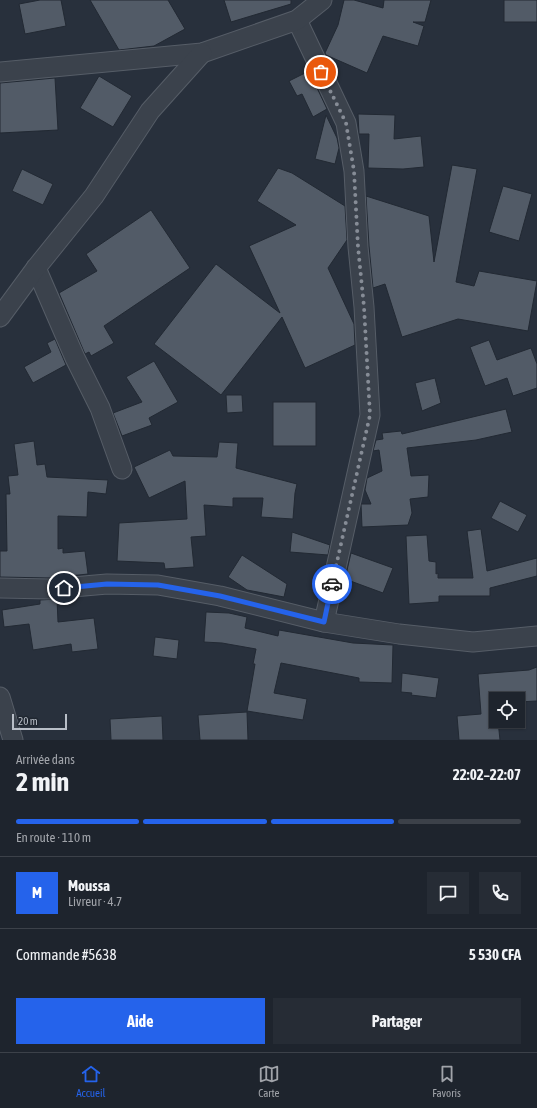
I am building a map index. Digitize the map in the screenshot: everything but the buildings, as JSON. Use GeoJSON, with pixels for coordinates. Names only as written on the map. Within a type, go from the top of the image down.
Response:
{"type":"FeatureCollection","features":[{"type":"Feature","properties":{"kind":"street"},"geometry":{"type":"LineString","coordinates":[[0,72],[202,54],[296,20],[322,0]]}},
{"type":"Feature","properties":{"kind":"street"},"geometry":{"type":"LineString","coordinates":[[296,20],[346,123],[354,171],[370,415],[324,622]]}},
{"type":"Feature","properties":{"kind":"street"},"geometry":{"type":"LineString","coordinates":[[0,317],[36,268],[94,196],[150,111],[202,54]]}},
{"type":"Feature","properties":{"kind":"street"},"geometry":{"type":"LineString","coordinates":[[36,268],[75,358],[100,408],[122,469]]}},
{"type":"Feature","properties":{"kind":"street"},"geometry":{"type":"LineString","coordinates":[[0,588],[50,589],[107,584],[158,585],[220,596],[324,622],[399,634],[473,642],[537,636]]}},
{"type":"Feature","properties":{"kind":"street"},"geometry":{"type":"LineString","coordinates":[[0,697],[13,740]]}},
{"type":"Feature","properties":{"kind":"way so far"},"geometry":{"type":"LineString","coordinates":[[321,72],[346,123],[354,171],[370,415],[332,584]]}},
{"type":"Feature","properties":{"kind":"route"},"geometry":{"type":"LineString","coordinates":[[64,588],[107,584],[158,585],[220,596],[324,622],[332,584]]}}]}
